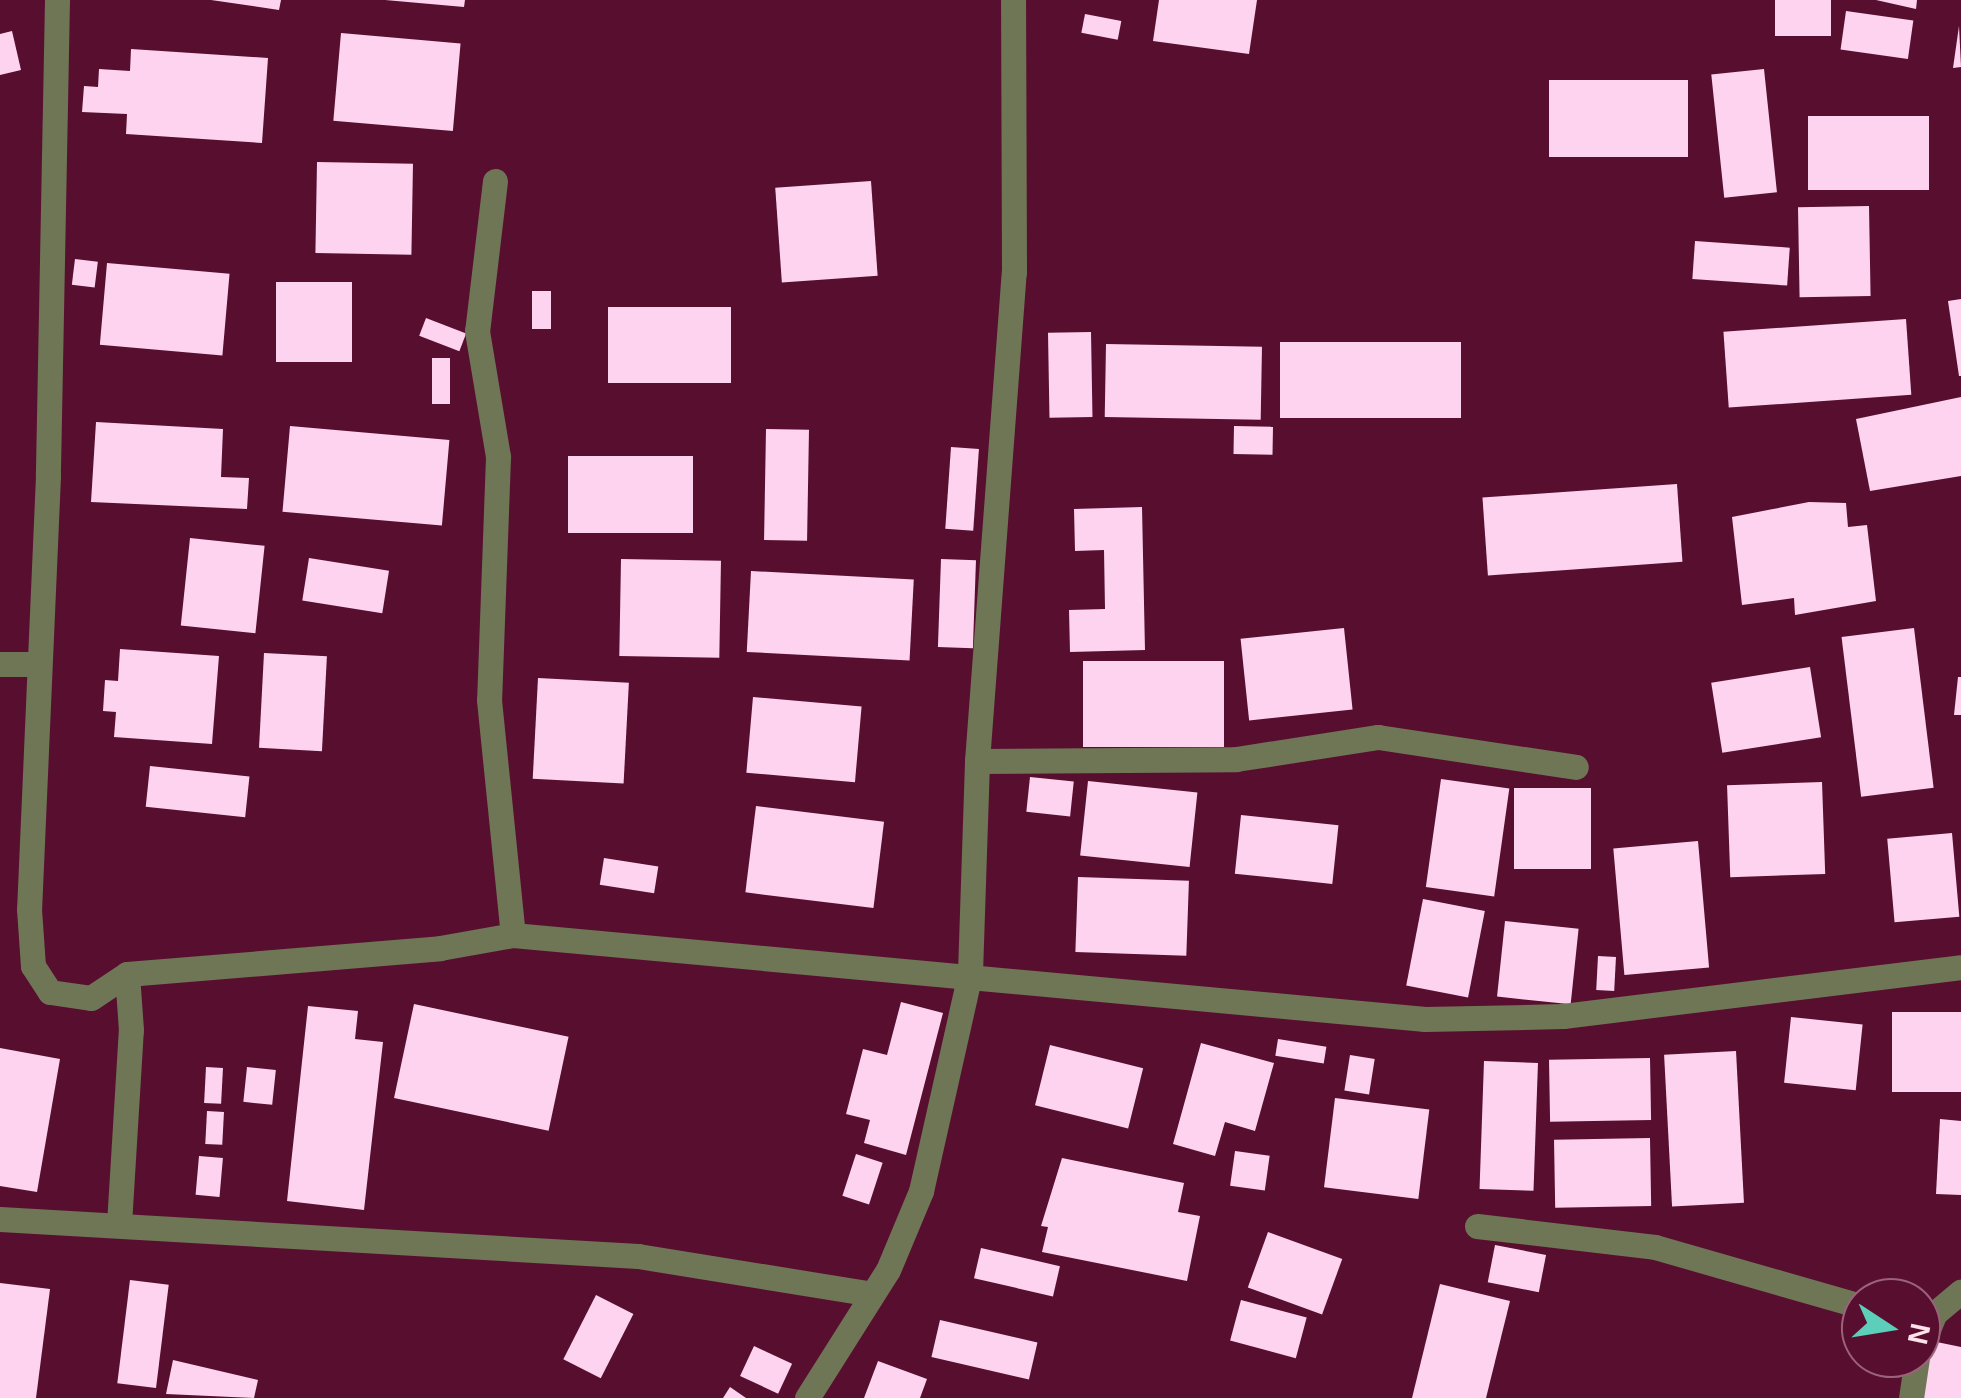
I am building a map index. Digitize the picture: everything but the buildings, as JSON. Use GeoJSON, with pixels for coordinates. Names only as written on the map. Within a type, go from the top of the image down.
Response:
{"type":"FeatureCollection","features":[{"type":"Feature","properties":{"kind":"street"},"geometry":{"type":"LineString","coordinates":[[57,0],[48,476],[35,664],[33,966],[50,992],[91,998],[126,974],[440,948],[513,936],[970,973],[1426,1019],[1563,1016],[1961,967]]}},
{"type":"Feature","properties":{"kind":"street"},"geometry":{"type":"LineString","coordinates":[[807,1398],[872,1294],[921,1192],[970,973],[977,762],[1014,272],[1012,0]]}},
{"type":"Feature","properties":{"kind":"street"},"geometry":{"type":"LineString","coordinates":[[495,180],[477,331],[498,457],[490,700],[513,936]]}},
{"type":"Feature","properties":{"kind":"street"},"geometry":{"type":"LineString","coordinates":[[0,664],[35,664]]}},
{"type":"Feature","properties":{"kind":"street"},"geometry":{"type":"LineString","coordinates":[[977,762],[1236,759],[1378,737],[1576,767]]}},
{"type":"Feature","properties":{"kind":"street"},"geometry":{"type":"LineString","coordinates":[[119,1224],[131,1030],[126,974]]}},
{"type":"Feature","properties":{"kind":"street"},"geometry":{"type":"LineString","coordinates":[[0,1219],[638,1256],[872,1294]]}},
{"type":"Feature","properties":{"kind":"street"},"geometry":{"type":"LineString","coordinates":[[1477,1226],[1655,1247],[1841,1300]]}}]}
